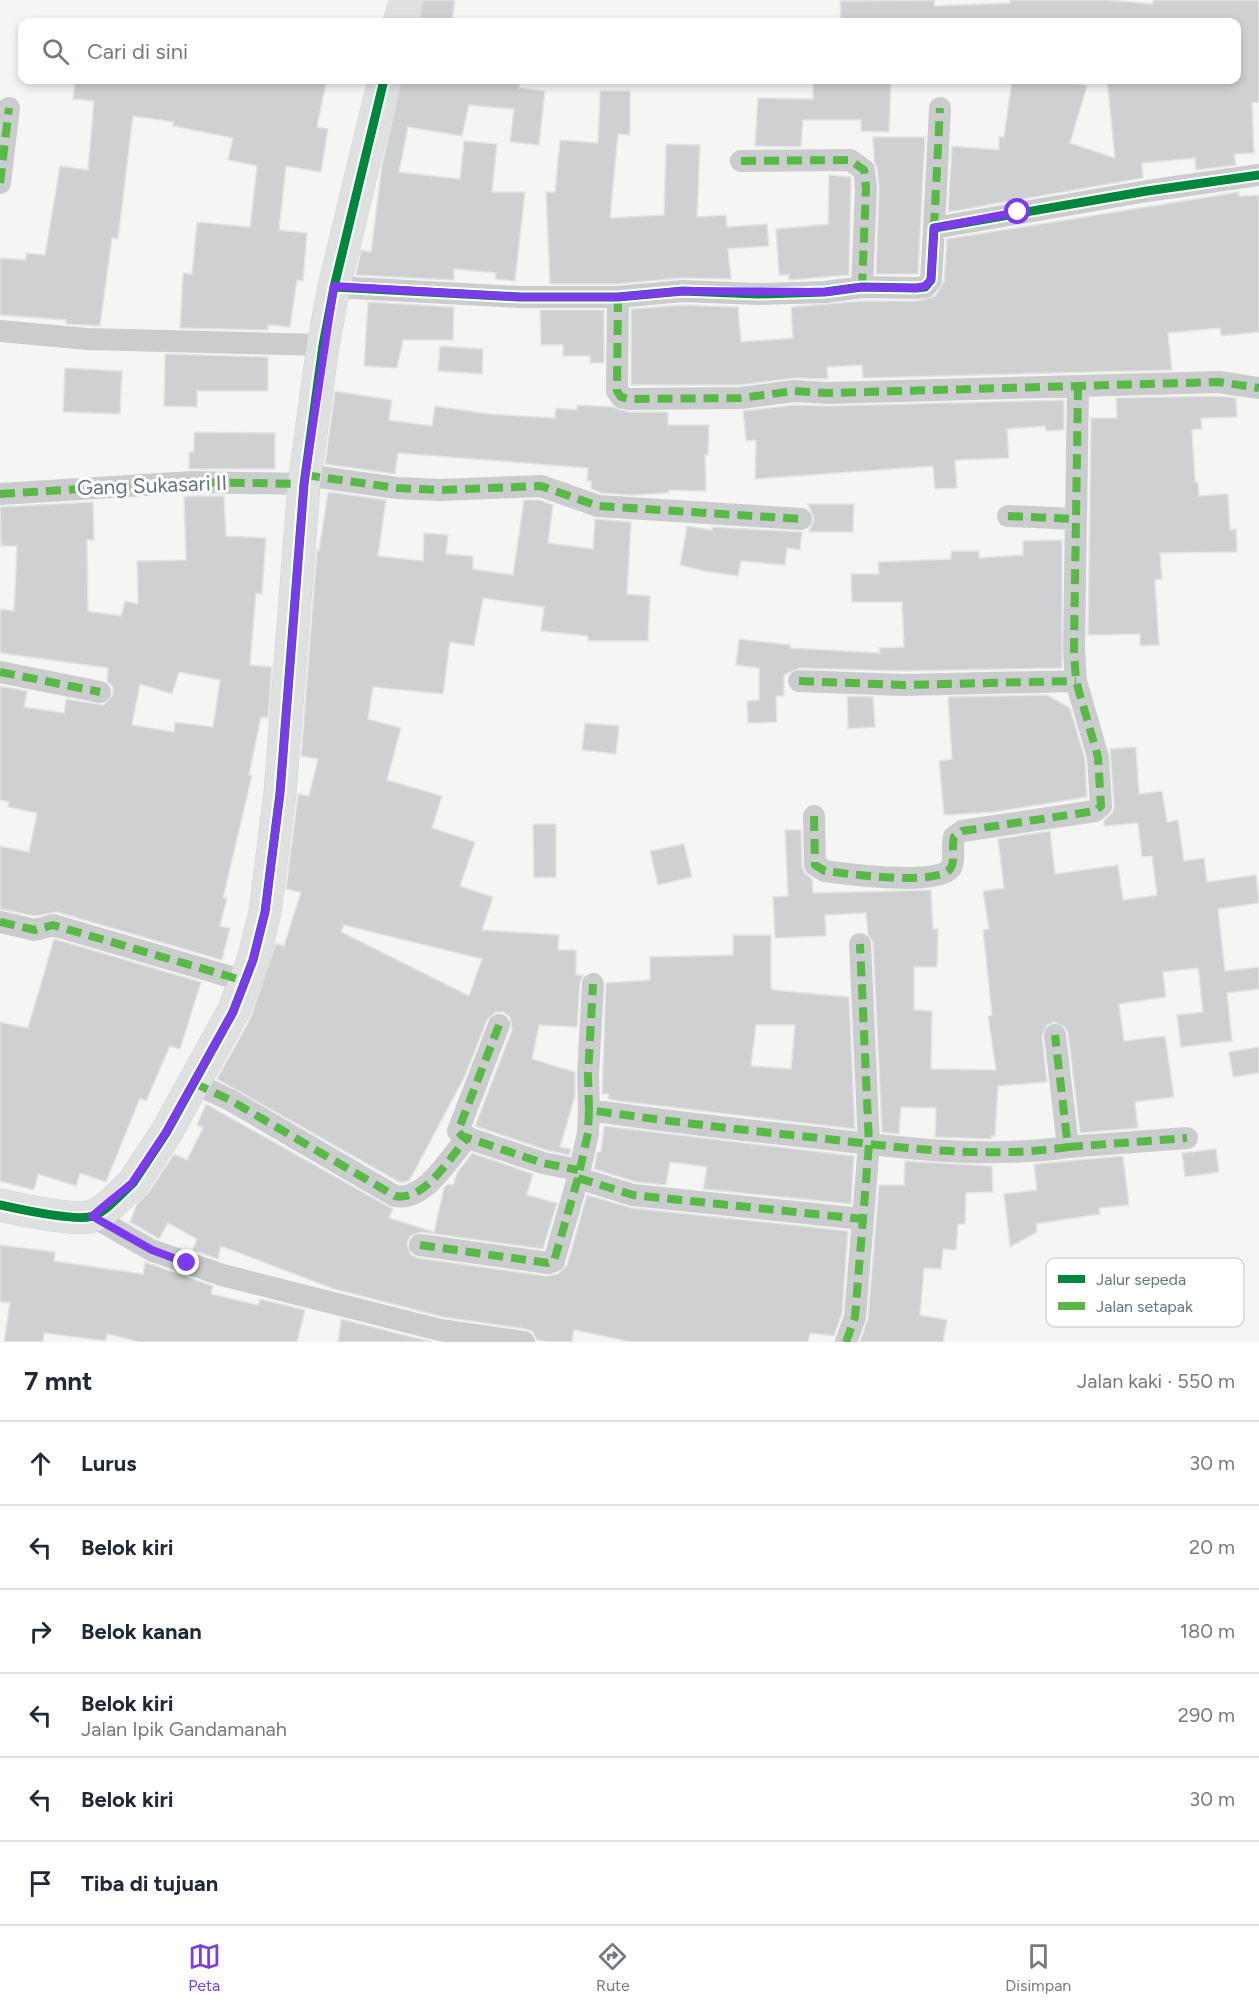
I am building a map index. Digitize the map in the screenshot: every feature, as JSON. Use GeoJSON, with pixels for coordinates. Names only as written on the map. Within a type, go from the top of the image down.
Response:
{"type":"FeatureCollection","features":[{"type":"Feature","properties":{"kind":"street"},"geometry":{"type":"LineString","coordinates":[[400,18],[406,0]]}},
{"type":"Feature","properties":{"kind":"street"},"geometry":{"type":"LineString","coordinates":[[92,1216],[132,1183],[194,1083],[233,1012],[245,981],[265,912],[280,794],[305,479],[323,345],[334,286],[383,84]]}},
{"type":"Feature","properties":{"kind":"street"},"geometry":{"type":"LineString","coordinates":[[0,183],[9,108]]}},
{"type":"Feature","properties":{"kind":"street"},"geometry":{"type":"LineString","coordinates":[[334,286],[520,297],[618,297],[683,291],[825,292],[862,287],[916,288],[929,284],[933,270],[940,108]]}},
{"type":"Feature","properties":{"kind":"street"},"geometry":{"type":"LineString","coordinates":[[741,161],[850,160],[864,170],[866,188],[862,287]]}},
{"type":"Feature","properties":{"kind":"street"},"geometry":{"type":"LineString","coordinates":[[934,228],[1147,191],[1259,175]]}},
{"type":"Feature","properties":{"kind":"street"},"geometry":{"type":"LineString","coordinates":[[618,297],[617,391],[621,397],[629,399],[741,398],[794,391],[828,393],[1220,382],[1259,388]]}},
{"type":"Feature","properties":{"kind":"street"},"geometry":{"type":"LineString","coordinates":[[0,331],[87,339],[323,345]]}},
{"type":"Feature","properties":{"kind":"street"},"geometry":{"type":"LineString","coordinates":[[814,816],[815,865],[825,871],[922,878],[949,870],[953,866],[954,837],[962,831],[1095,811],[1101,802],[1098,757],[1076,681],[1074,491],[1078,386]]}},
{"type":"Feature","properties":{"kind":"street","name":"Gang Sukasari II"},"geometry":{"type":"LineString","coordinates":[[0,494],[192,482],[305,479],[398,488],[541,486],[598,506],[801,519]]}},
{"type":"Feature","properties":{"kind":"street"},"geometry":{"type":"LineString","coordinates":[[1008,516],[1076,519]]}},
{"type":"Feature","properties":{"kind":"street"},"geometry":{"type":"LineString","coordinates":[[0,672],[100,692]]}},
{"type":"Feature","properties":{"kind":"street"},"geometry":{"type":"LineString","coordinates":[[799,681],[903,685],[1076,681]]}},
{"type":"Feature","properties":{"kind":"street"},"geometry":{"type":"LineString","coordinates":[[0,922],[29,930],[53,925],[245,981]]}},
{"type":"Feature","properties":{"kind":"street"},"geometry":{"type":"LineString","coordinates":[[846,1342],[855,1317],[869,1144],[860,944]]}},
{"type":"Feature","properties":{"kind":"street"},"geometry":{"type":"LineString","coordinates":[[420,1245],[548,1263],[554,1261],[559,1250],[588,1133],[588,1075],[593,984]]}},
{"type":"Feature","properties":{"kind":"street"},"geometry":{"type":"LineString","coordinates":[[499,1025],[459,1128],[462,1136],[578,1174],[633,1195],[862,1219]]}},
{"type":"Feature","properties":{"kind":"street"},"geometry":{"type":"LineString","coordinates":[[1055,1035],[1068,1147]]}},
{"type":"Feature","properties":{"kind":"street"},"geometry":{"type":"LineString","coordinates":[[194,1083],[230,1100],[395,1196],[406,1197],[422,1188],[442,1169],[468,1137]]}},
{"type":"Feature","properties":{"kind":"street"},"geometry":{"type":"LineString","coordinates":[[589,1110],[869,1144],[976,1152],[1031,1152],[1187,1138]]}},
{"type":"Feature","properties":{"kind":"street"},"geometry":{"type":"LineString","coordinates":[[0,1205],[46,1214],[92,1216],[152,1250],[222,1275],[440,1330],[524,1342]]}},
{"type":"Feature","properties":{"kind":"building"},"geometry":{"type":"Polygon","coordinates":[[[423,0],[455,0],[453,18],[419,18],[423,0]]]}},
{"type":"Feature","properties":{"kind":"building"},"geometry":{"type":"Polygon","coordinates":[[[935,0],[934,6],[1010,3],[1010,0],[1106,0],[1153,4],[1153,0],[1259,0],[1259,102],[1252,103],[1254,153],[1234,154],[1236,165],[1196,170],[1195,158],[1142,163],[1143,178],[948,212],[952,146],[999,150],[999,137],[1004,137],[1011,84],[1087,86],[1070,143],[1115,158],[1107,84],[1241,84],[1241,18],[841,18],[840,1],[935,0]]]}},
{"type":"Feature","properties":{"kind":"building"},"geometry":{"type":"Polygon","coordinates":[[[75,84],[326,84],[317,127],[328,129],[321,172],[286,166],[279,230],[307,233],[303,281],[297,280],[290,327],[268,325],[268,330],[180,328],[183,273],[192,274],[197,222],[250,227],[257,166],[228,160],[233,138],[173,126],[174,122],[133,116],[118,239],[112,238],[100,326],[66,324],[66,320],[0,315],[0,258],[26,260],[26,253],[45,255],[60,166],[88,170],[94,101],[73,99],[75,84]]]}},
{"type":"Feature","properties":{"kind":"building"},"geometry":{"type":"Polygon","coordinates":[[[400,84],[520,84],[519,88],[545,91],[539,145],[510,142],[514,109],[469,105],[462,136],[408,127],[399,172],[460,179],[464,141],[497,144],[492,192],[525,192],[515,281],[495,279],[496,273],[454,269],[454,280],[356,275],[361,250],[371,252],[382,165],[400,84]]]}},
{"type":"Feature","properties":{"kind":"building"},"geometry":{"type":"Polygon","coordinates":[[[813,84],[891,84],[889,132],[861,131],[861,120],[803,120],[801,147],[755,146],[758,98],[813,99],[813,84]]]}},
{"type":"Feature","properties":{"kind":"building"},"geometry":{"type":"Polygon","coordinates":[[[600,91],[630,91],[630,135],[618,134],[610,218],[664,215],[666,144],[700,145],[697,217],[726,215],[727,227],[767,224],[769,246],[728,249],[731,279],[682,278],[617,284],[550,284],[546,192],[555,192],[560,140],[598,143],[600,91]]]}},
{"type":"Feature","properties":{"kind":"building"},"geometry":{"type":"Polygon","coordinates":[[[873,137],[925,137],[918,274],[876,274],[879,188],[874,161],[873,137]]]}},
{"type":"Feature","properties":{"kind":"building"},"geometry":{"type":"Polygon","coordinates":[[[829,175],[851,177],[849,275],[789,280],[789,275],[779,275],[776,229],[828,224],[829,175]]]}},
{"type":"Feature","properties":{"kind":"building"},"geometry":{"type":"Polygon","coordinates":[[[1239,192],[1239,196],[1259,195],[1259,332],[1221,336],[1220,328],[1168,333],[1172,370],[863,378],[862,365],[827,367],[828,379],[795,378],[740,385],[631,385],[631,309],[683,305],[738,307],[741,342],[793,338],[791,307],[863,301],[917,301],[935,296],[944,281],[947,239],[1239,192]]]}},
{"type":"Feature","properties":{"kind":"building"},"geometry":{"type":"Polygon","coordinates":[[[368,302],[454,307],[453,340],[403,340],[397,368],[364,366],[368,302]]]}},
{"type":"Feature","properties":{"kind":"building"},"geometry":{"type":"Polygon","coordinates":[[[540,310],[604,310],[604,363],[590,363],[590,356],[563,356],[563,345],[541,345],[540,310]]]}},
{"type":"Feature","properties":{"kind":"building"},"geometry":{"type":"Polygon","coordinates":[[[440,346],[483,349],[482,374],[438,371],[440,346]]]}},
{"type":"Feature","properties":{"kind":"building"},"geometry":{"type":"Polygon","coordinates":[[[165,354],[268,357],[268,391],[197,391],[197,407],[164,406],[165,354]]]}},
{"type":"Feature","properties":{"kind":"building"},"geometry":{"type":"Polygon","coordinates":[[[65,368],[122,371],[120,414],[63,412],[65,368]]]}},
{"type":"Feature","properties":{"kind":"building"},"geometry":{"type":"Polygon","coordinates":[[[335,391],[392,400],[389,420],[432,426],[435,406],[489,414],[555,418],[556,408],[577,410],[577,405],[613,407],[629,412],[668,412],[668,425],[709,425],[708,455],[705,455],[706,491],[669,490],[669,493],[630,495],[601,493],[591,489],[591,481],[587,481],[588,468],[398,453],[395,474],[325,464],[335,391]]]}},
{"type":"Feature","properties":{"kind":"building"},"geometry":{"type":"Polygon","coordinates":[[[1218,396],[1236,398],[1237,417],[1201,418],[1202,429],[1192,430],[1195,482],[1198,482],[1199,496],[1228,494],[1230,530],[1236,529],[1237,552],[1160,553],[1162,579],[1155,580],[1159,645],[1140,646],[1140,634],[1088,635],[1091,418],[1117,418],[1116,398],[1218,396]]]}},
{"type":"Feature","properties":{"kind":"building"},"geometry":{"type":"Polygon","coordinates":[[[1064,400],[1064,430],[1046,431],[1045,426],[1007,429],[1009,458],[955,460],[957,488],[935,489],[933,466],[755,479],[756,440],[746,441],[743,411],[794,405],[1064,400]]]}},
{"type":"Feature","properties":{"kind":"building"},"geometry":{"type":"Polygon","coordinates":[[[194,432],[275,433],[275,469],[189,469],[189,452],[194,452],[194,432]]]}},
{"type":"Feature","properties":{"kind":"building"},"geometry":{"type":"Polygon","coordinates":[[[328,492],[386,500],[378,556],[423,561],[424,533],[448,535],[446,554],[473,556],[473,569],[513,575],[524,500],[540,500],[553,505],[548,543],[593,549],[595,519],[631,522],[627,594],[650,596],[648,641],[588,641],[588,636],[541,631],[544,607],[483,598],[474,646],[450,642],[443,694],[373,687],[368,719],[401,728],[387,780],[442,796],[432,828],[475,842],[460,886],[493,897],[482,930],[559,935],[558,950],[576,950],[576,975],[583,975],[580,983],[577,1027],[539,1025],[532,1059],[575,1072],[575,1096],[560,1147],[571,1149],[569,1155],[546,1150],[475,1126],[512,1030],[510,1017],[503,1012],[496,1012],[487,1020],[465,1076],[409,1181],[399,1182],[217,1079],[250,1019],[276,943],[284,946],[301,892],[286,889],[298,794],[309,796],[318,759],[301,756],[317,549],[319,550],[328,492]],[[344,925],[341,932],[469,996],[482,959],[344,925]]]}},
{"type":"Feature","properties":{"kind":"building"},"geometry":{"type":"Polygon","coordinates":[[[224,496],[226,536],[266,538],[262,594],[256,593],[250,665],[272,667],[268,718],[261,717],[249,775],[252,775],[223,898],[227,898],[220,926],[230,928],[222,960],[57,912],[35,916],[0,909],[0,846],[29,852],[37,813],[8,807],[9,802],[0,800],[0,686],[27,691],[24,707],[64,713],[66,699],[104,705],[113,694],[113,687],[107,681],[108,668],[0,653],[0,609],[14,611],[17,546],[1,546],[0,507],[93,502],[94,540],[87,540],[88,611],[121,616],[125,601],[138,604],[137,561],[186,560],[184,497],[224,496]],[[179,672],[172,694],[140,684],[132,725],[174,732],[175,722],[213,727],[220,680],[179,672]]]}},
{"type":"Feature","properties":{"kind":"building"},"geometry":{"type":"Polygon","coordinates":[[[808,504],[854,504],[853,532],[809,532],[814,519],[808,504]]]}},
{"type":"Feature","properties":{"kind":"building"},"geometry":{"type":"Polygon","coordinates":[[[687,526],[712,530],[712,527],[802,532],[800,550],[787,548],[785,565],[741,561],[738,576],[704,571],[680,565],[687,526]]]}},
{"type":"Feature","properties":{"kind":"building"},"geometry":{"type":"Polygon","coordinates":[[[1062,540],[1062,668],[903,671],[799,668],[784,675],[784,696],[776,696],[777,722],[748,723],[747,701],[759,700],[759,668],[736,665],[739,639],[790,645],[790,648],[880,653],[879,648],[904,647],[902,602],[852,602],[851,574],[879,574],[878,562],[951,559],[951,551],[979,551],[979,558],[1023,555],[1023,541],[1062,540]]]}},
{"type":"Feature","properties":{"kind":"building"},"geometry":{"type":"Polygon","coordinates":[[[1047,695],[1070,708],[1085,759],[1087,797],[995,812],[944,815],[939,761],[952,759],[948,697],[1047,695]]]}},
{"type":"Feature","properties":{"kind":"building"},"geometry":{"type":"Polygon","coordinates":[[[847,696],[873,697],[875,727],[848,729],[847,696]]]}},
{"type":"Feature","properties":{"kind":"building"},"geometry":{"type":"Polygon","coordinates":[[[585,723],[619,726],[616,754],[582,750],[585,723]]]}},
{"type":"Feature","properties":{"kind":"building"},"geometry":{"type":"Polygon","coordinates":[[[1136,747],[1139,794],[1162,791],[1167,822],[1178,820],[1184,861],[1204,858],[1207,882],[1256,875],[1259,903],[1218,909],[1225,971],[1259,967],[1259,989],[1227,993],[1232,1041],[1181,1047],[1177,1015],[1203,1012],[1198,968],[1163,972],[1166,997],[1119,1004],[1124,1041],[1165,1036],[1174,1097],[1135,1102],[1138,1128],[1080,1133],[1068,1033],[1065,1027],[1054,1022],[1047,1025],[1042,1036],[1047,1082],[998,1086],[995,1136],[991,1136],[991,1139],[935,1137],[936,1108],[901,1107],[899,1134],[882,1132],[873,943],[868,934],[866,913],[825,915],[826,936],[775,938],[773,897],[788,896],[785,830],[801,830],[802,866],[804,872],[812,879],[813,893],[931,890],[933,929],[938,929],[937,967],[914,967],[914,1010],[932,1011],[931,1069],[996,1070],[988,1016],[992,1015],[983,930],[989,929],[983,891],[1004,888],[998,839],[1050,831],[1055,874],[1118,865],[1123,900],[1157,895],[1152,856],[1142,857],[1138,823],[1104,826],[1104,821],[1113,812],[1114,806],[1110,749],[1136,747]]]}},
{"type":"Feature","properties":{"kind":"building"},"geometry":{"type":"Polygon","coordinates":[[[533,824],[556,824],[556,877],[534,878],[533,824]]]}},
{"type":"Feature","properties":{"kind":"building"},"geometry":{"type":"Polygon","coordinates":[[[684,844],[692,877],[658,885],[650,851],[684,844]]]}},
{"type":"Feature","properties":{"kind":"building"},"geometry":{"type":"Polygon","coordinates":[[[733,935],[771,935],[771,988],[849,997],[855,1129],[619,1101],[608,1099],[609,1094],[602,1094],[606,983],[650,980],[650,957],[733,955],[733,935]],[[756,1025],[751,1066],[791,1069],[795,1025],[756,1025]]]}},
{"type":"Feature","properties":{"kind":"building"},"geometry":{"type":"Polygon","coordinates":[[[54,939],[201,982],[180,1049],[170,1046],[146,1101],[140,1098],[106,1182],[80,1173],[76,1186],[38,1174],[34,1190],[0,1181],[0,1022],[28,1028],[54,939]]]}},
{"type":"Feature","properties":{"kind":"building"},"geometry":{"type":"Polygon","coordinates":[[[1259,1047],[1259,1073],[1233,1077],[1229,1052],[1259,1047]]]}},
{"type":"Feature","properties":{"kind":"building"},"geometry":{"type":"Polygon","coordinates":[[[206,1104],[393,1209],[389,1218],[434,1232],[444,1188],[448,1184],[453,1185],[457,1173],[472,1153],[533,1174],[527,1195],[557,1203],[543,1249],[421,1232],[410,1236],[407,1244],[411,1255],[418,1258],[546,1276],[558,1274],[567,1265],[587,1195],[632,1208],[848,1231],[842,1314],[834,1336],[810,1333],[808,1342],[632,1342],[574,1330],[572,1342],[552,1342],[537,1340],[533,1332],[526,1329],[443,1317],[334,1289],[221,1246],[218,1259],[193,1250],[197,1239],[168,1223],[159,1239],[130,1222],[137,1204],[148,1193],[174,1154],[187,1160],[203,1128],[197,1125],[206,1104]]]}},
{"type":"Feature","properties":{"kind":"building"},"geometry":{"type":"Polygon","coordinates":[[[604,1126],[854,1156],[851,1204],[703,1189],[707,1167],[670,1162],[666,1185],[636,1182],[594,1169],[597,1153],[601,1151],[604,1126]]]}},
{"type":"Feature","properties":{"kind":"building"},"geometry":{"type":"Polygon","coordinates":[[[1216,1149],[1219,1172],[1185,1177],[1182,1153],[1216,1149]]]}},
{"type":"Feature","properties":{"kind":"building"},"geometry":{"type":"Polygon","coordinates":[[[1123,1156],[1129,1205],[1099,1208],[1100,1214],[1036,1224],[1037,1232],[1010,1247],[1004,1194],[1037,1190],[1034,1164],[1123,1156]]]}},
{"type":"Feature","properties":{"kind":"building"},"geometry":{"type":"Polygon","coordinates":[[[905,1161],[992,1166],[993,1192],[966,1193],[965,1224],[958,1224],[956,1250],[943,1249],[941,1269],[924,1268],[920,1315],[947,1320],[943,1342],[860,1342],[868,1318],[879,1185],[904,1185],[905,1161]]]}},
{"type":"Feature","properties":{"kind":"building"},"geometry":{"type":"Polygon","coordinates":[[[0,1245],[55,1252],[54,1261],[143,1274],[145,1262],[213,1286],[211,1294],[258,1305],[260,1299],[305,1310],[297,1342],[140,1342],[107,1334],[106,1341],[44,1333],[43,1342],[4,1342],[10,1303],[0,1302],[0,1245]]]}},
{"type":"Feature","properties":{"kind":"building"},"geometry":{"type":"Polygon","coordinates":[[[341,1319],[432,1342],[338,1342],[341,1319]]]}},
{"type":"Feature","properties":{"kind":"marked path"},"geometry":{"type":"LineString","coordinates":[[0,183],[9,108]]}},
{"type":"Feature","properties":{"kind":"marked path"},"geometry":{"type":"LineString","coordinates":[[934,228],[940,108]]}},
{"type":"Feature","properties":{"kind":"marked path"},"geometry":{"type":"LineString","coordinates":[[741,161],[850,160],[864,170],[866,188],[862,287]]}},
{"type":"Feature","properties":{"kind":"marked path"},"geometry":{"type":"LineString","coordinates":[[618,297],[617,391],[621,397],[629,399],[741,398],[794,391],[828,393],[1219,382],[1259,388]]}},
{"type":"Feature","properties":{"kind":"marked path"},"geometry":{"type":"LineString","coordinates":[[814,816],[815,865],[825,871],[910,878],[941,874],[950,869],[953,862],[954,837],[962,831],[1095,811],[1101,806],[1098,757],[1076,681],[1074,650],[1078,386]]}},
{"type":"Feature","properties":{"kind":"marked path"},"geometry":{"type":"LineString","coordinates":[[305,475],[397,488],[440,490],[541,486],[598,506],[801,519]]}},
{"type":"Feature","properties":{"kind":"marked path"},"geometry":{"type":"LineString","coordinates":[[0,494],[192,482],[304,484]]}},
{"type":"Feature","properties":{"kind":"marked path"},"geometry":{"type":"LineString","coordinates":[[1008,516],[1076,519]]}},
{"type":"Feature","properties":{"kind":"marked path"},"geometry":{"type":"LineString","coordinates":[[0,672],[100,692]]}},
{"type":"Feature","properties":{"kind":"marked path"},"geometry":{"type":"LineString","coordinates":[[799,681],[903,685],[1076,681]]}},
{"type":"Feature","properties":{"kind":"marked path"},"geometry":{"type":"LineString","coordinates":[[0,922],[35,930],[53,925],[245,981]]}},
{"type":"Feature","properties":{"kind":"marked path"},"geometry":{"type":"LineString","coordinates":[[846,1342],[855,1317],[869,1144],[860,944]]}},
{"type":"Feature","properties":{"kind":"marked path"},"geometry":{"type":"LineString","coordinates":[[589,1110],[588,1075],[593,984]]}},
{"type":"Feature","properties":{"kind":"marked path"},"geometry":{"type":"LineString","coordinates":[[499,1025],[458,1131],[462,1136],[543,1163],[578,1170]]}},
{"type":"Feature","properties":{"kind":"marked path"},"geometry":{"type":"LineString","coordinates":[[420,1245],[548,1263],[554,1261],[578,1178],[588,1133],[589,1110],[944,1151],[1006,1152],[1068,1147],[1055,1035]]}},
{"type":"Feature","properties":{"kind":"marked path"},"geometry":{"type":"LineString","coordinates":[[194,1083],[230,1100],[395,1196],[406,1196],[427,1185],[468,1137]]}},
{"type":"Feature","properties":{"kind":"marked path"},"geometry":{"type":"LineString","coordinates":[[1068,1147],[1187,1138]]}},
{"type":"Feature","properties":{"kind":"marked path"},"geometry":{"type":"LineString","coordinates":[[578,1178],[633,1195],[862,1219]]}},
{"type":"Feature","properties":{"kind":"cycle path"},"geometry":{"type":"LineString","coordinates":[[0,1205],[47,1214],[85,1217],[98,1214],[119,1197],[133,1183],[166,1133],[233,1012],[253,960],[265,912],[280,793],[304,484],[323,345],[334,287],[383,84]]}},
{"type":"Feature","properties":{"kind":"cycle path"},"geometry":{"type":"LineString","coordinates":[[334,287],[520,297],[618,297],[683,291],[758,294],[825,292],[862,287],[925,287],[931,280],[934,228],[1147,191],[1259,175]]}},
{"type":"Feature","properties":{"kind":"route"},"geometry":{"type":"LineString","coordinates":[[187,1263],[152,1250],[92,1216],[132,1183],[166,1132],[233,1012],[253,960],[265,912],[280,794],[304,484],[323,345],[334,286],[520,297],[618,297],[683,291],[758,294],[825,292],[862,287],[916,288],[929,284],[931,280],[934,228],[1018,212]]}}]}
